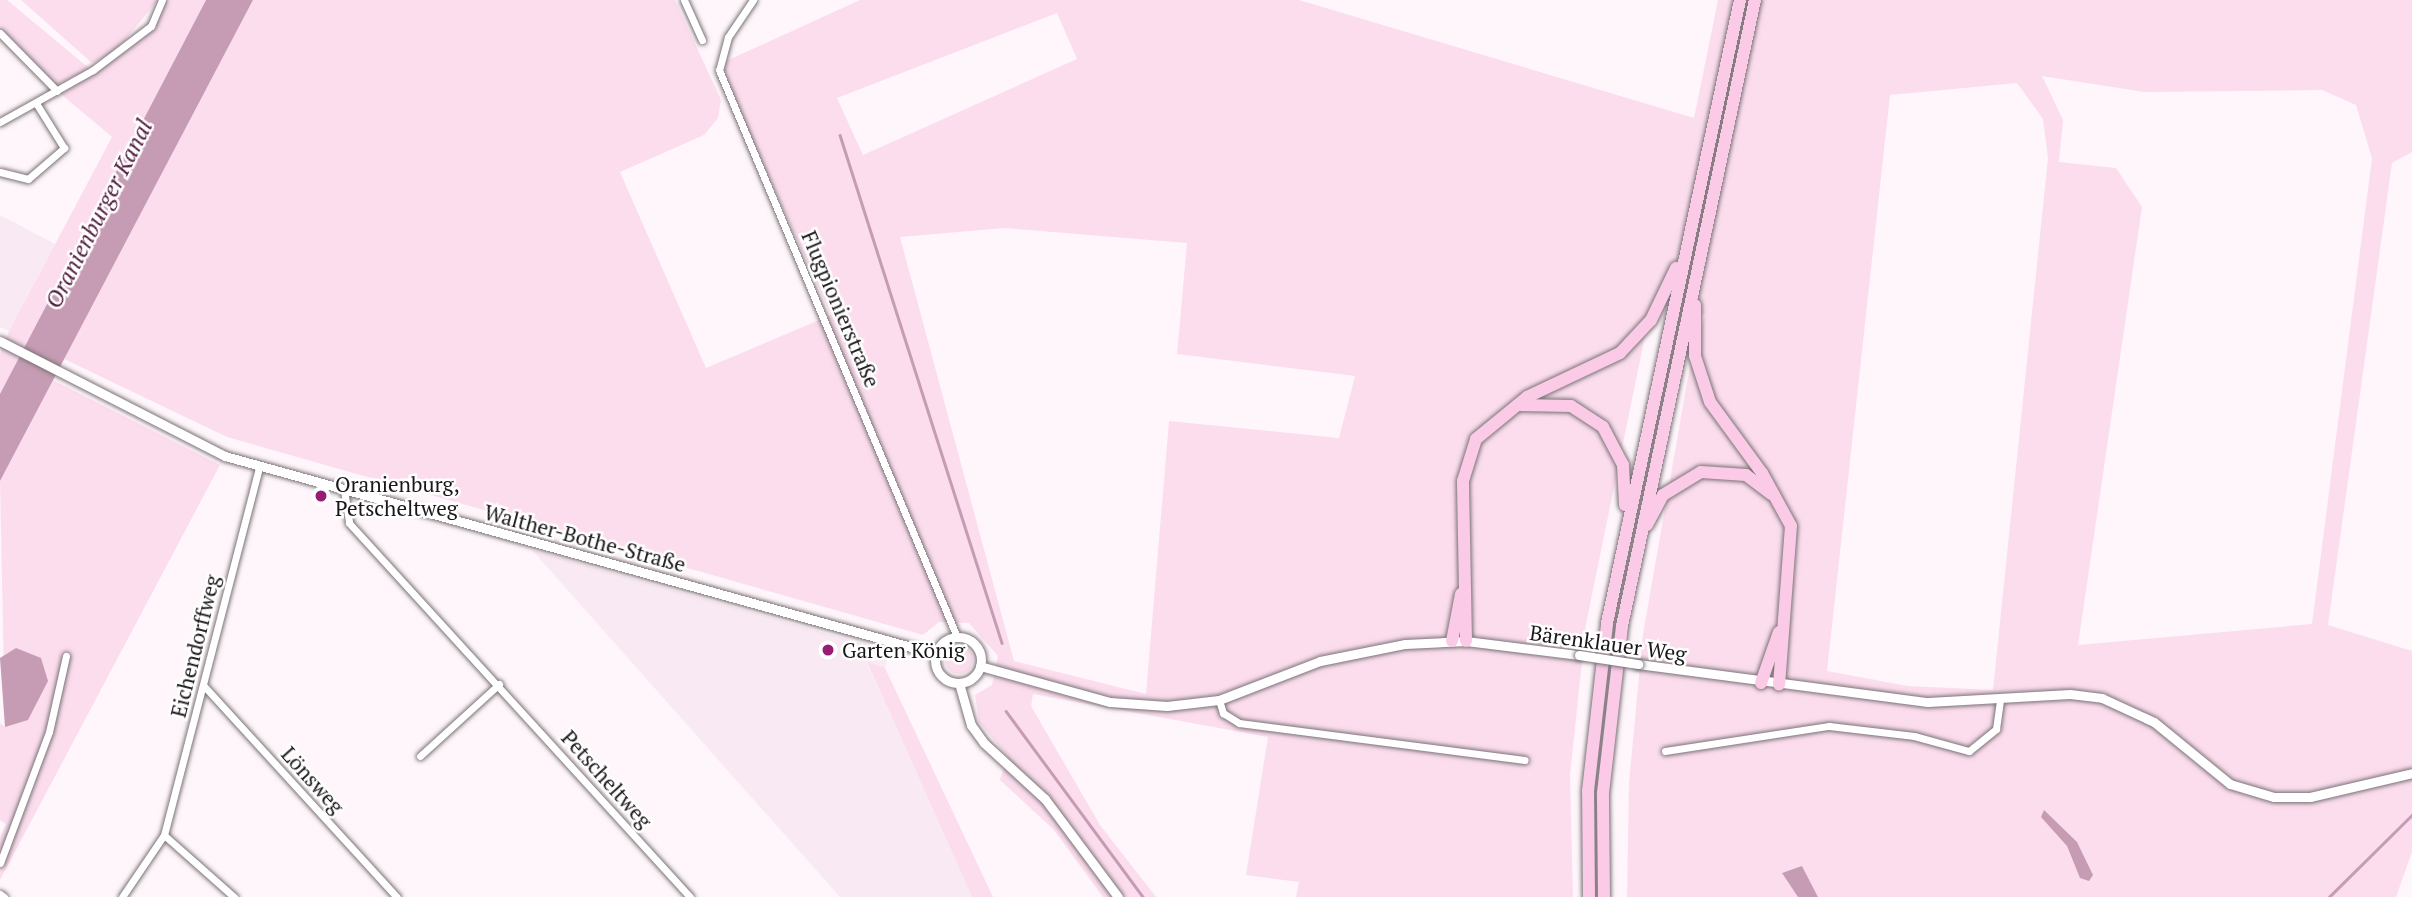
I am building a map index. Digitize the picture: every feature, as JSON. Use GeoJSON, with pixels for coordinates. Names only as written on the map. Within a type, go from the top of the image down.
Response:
{"type":"FeatureCollection","features":[{"type":"Feature","properties":{"kind":"highway"},"geometry":{"type":"LineString","coordinates":[[1589,897],[1595,709],[1625,530],[1740,0]]}},
{"type":"Feature","properties":{"kind":"highway"},"geometry":{"type":"LineString","coordinates":[[1604,897],[1610,713],[1636,551],[1755,0]]}},
{"type":"Feature","properties":{"kind":"highway"},"geometry":{"type":"LineString","coordinates":[[1452,641],[1461,594],[1468,456],[1491,421],[1513,407],[1601,366],[1637,337],[1686,246]]}},
{"type":"Feature","properties":{"kind":"highway"},"geometry":{"type":"LineString","coordinates":[[1697,270],[1694,334],[1701,378],[1722,423],[1781,504],[1793,549],[1779,632],[1779,685]]}},
{"type":"Feature","properties":{"kind":"highway"},"geometry":{"type":"LineString","coordinates":[[1513,407],[1571,406],[1603,427],[1623,465],[1625,530]]}},
{"type":"Feature","properties":{"kind":"highway"},"geometry":{"type":"LineString","coordinates":[[1636,551],[1663,495],[1701,471],[1746,475],[1781,504]]}},
{"type":"Feature","properties":{"kind":"highway"},"geometry":{"type":"LineString","coordinates":[[1461,594],[1466,641]]}},
{"type":"Feature","properties":{"kind":"highway"},"geometry":{"type":"LineString","coordinates":[[1761,683],[1779,632]]}},
{"type":"Feature","properties":{"kind":"street"},"geometry":{"type":"LineString","coordinates":[[0,122],[58,90],[151,26],[162,0]]}},
{"type":"Feature","properties":{"kind":"street"},"geometry":{"type":"LineString","coordinates":[[684,0],[702,40]]}},
{"type":"Feature","properties":{"kind":"street","name":"Flugpionierstraße"},"geometry":{"type":"LineString","coordinates":[[753,0],[728,37],[719,70],[957,638]]}},
{"type":"Feature","properties":{"kind":"street"},"geometry":{"type":"LineString","coordinates":[[0,33],[58,90]]}},
{"type":"Feature","properties":{"kind":"street"},"geometry":{"type":"LineString","coordinates":[[0,172],[28,179],[64,148],[36,103]]}},
{"type":"Feature","properties":{"kind":"street","name":"Walther-Bothe-Straße"},"geometry":{"type":"LineString","coordinates":[[0,341],[210,449],[259,467],[936,654]]}},
{"type":"Feature","properties":{"kind":"street","name":"Eichendorffweg"},"geometry":{"type":"LineString","coordinates":[[122,897],[164,835],[259,467]]}},
{"type":"Feature","properties":{"kind":"street","name":"Petscheltweg"},"geometry":{"type":"LineString","coordinates":[[344,489],[349,523],[499,684],[687,896]]}},
{"type":"Feature","properties":{"kind":"street"},"geometry":{"type":"LineString","coordinates":[[957,638],[976,646],[980,666],[959,683],[941,675],[936,654],[957,638]]}},
{"type":"Feature","properties":{"kind":"street","name":"Bärenklauer Weg"},"geometry":{"type":"LineString","coordinates":[[980,666],[1110,702],[1167,706],[1219,700],[1363,649],[1466,641],[1761,683],[1928,702],[2000,701],[2070,694],[2102,698],[2154,722],[2230,784],[2274,797],[2310,797],[2412,773]]}},
{"type":"Feature","properties":{"kind":"street"},"geometry":{"type":"LineString","coordinates":[[0,863],[19,821],[66,656]]}},
{"type":"Feature","properties":{"kind":"street"},"geometry":{"type":"LineString","coordinates":[[959,683],[971,725],[984,743],[1045,799],[1118,897]]}},
{"type":"Feature","properties":{"kind":"street"},"geometry":{"type":"LineString","coordinates":[[420,756],[499,684]]}},
{"type":"Feature","properties":{"kind":"street","name":"Lönsweg"},"geometry":{"type":"LineString","coordinates":[[204,686],[397,897]]}},
{"type":"Feature","properties":{"kind":"street"},"geometry":{"type":"LineString","coordinates":[[1219,700],[1223,713],[1239,723],[1525,760]]}},
{"type":"Feature","properties":{"kind":"street"},"geometry":{"type":"LineString","coordinates":[[1665,751],[1829,726],[1914,736],[1969,751],[1996,729],[2000,701]]}},
{"type":"Feature","properties":{"kind":"street"},"geometry":{"type":"LineString","coordinates":[[164,835],[234,897]]}},
{"type":"Feature","properties":{"kind":"shaded area"},"geometry":{"type":"Polygon","coordinates":[[[0,0],[7,0],[90,69],[56,85],[0,30],[0,0]]]}},
{"type":"Feature","properties":{"kind":"shaded area"},"geometry":{"type":"Polygon","coordinates":[[[21,0],[158,0],[116,51],[92,63],[21,0]]]}},
{"type":"Feature","properties":{"kind":"shaded area"},"geometry":{"type":"Polygon","coordinates":[[[165,0],[206,0],[0,394],[0,354],[9,331],[112,137],[61,94],[154,28],[165,0]]]}},
{"type":"Feature","properties":{"kind":"shaded area"},"geometry":{"type":"Polygon","coordinates":[[[253,0],[675,0],[721,100],[718,118],[704,135],[620,172],[706,368],[831,315],[726,81],[724,62],[860,0],[1299,0],[1694,118],[1718,0],[2412,0],[2412,152],[2392,163],[2328,625],[2412,651],[2412,852],[2396,897],[1818,897],[1802,866],[1798,897],[1627,897],[1629,783],[1643,634],[1688,377],[1705,315],[1652,302],[1586,624],[1570,775],[1573,897],[1296,897],[1299,882],[1246,875],[1268,737],[1033,694],[1031,706],[1100,825],[1156,897],[1103,897],[1054,830],[1000,780],[1008,757],[979,722],[975,695],[992,685],[998,656],[969,623],[939,622],[923,635],[227,437],[64,359],[253,0]],[[1057,13],[837,98],[863,155],[1077,59],[1057,13]],[[2042,76],[2063,120],[2059,162],[2116,168],[2142,207],[2078,645],[2312,624],[2372,158],[2356,105],[2322,90],[2144,92],[2042,76]],[[2017,83],[1890,95],[1827,671],[1908,686],[1993,690],[2048,158],[2043,119],[2017,83]],[[1005,228],[900,237],[1014,661],[1146,694],[1169,421],[1339,438],[1355,376],[1177,354],[1187,243],[1005,228]]]}},
{"type":"Feature","properties":{"kind":"shaded area"},"geometry":{"type":"Polygon","coordinates":[[[0,215],[55,244],[9,331],[0,327],[0,215]]]}},
{"type":"Feature","properties":{"kind":"shaded area"},"geometry":{"type":"Polygon","coordinates":[[[53,380],[220,465],[0,880],[0,837],[6,824],[0,820],[0,723],[5,727],[0,481],[53,380]]]}},
{"type":"Feature","properties":{"kind":"shaded area"},"geometry":{"type":"Polygon","coordinates":[[[532,550],[889,651],[885,668],[867,663],[972,897],[840,897],[532,550]]]}},
{"type":"Feature","properties":{"kind":"shaded area"},"geometry":{"type":"Polygon","coordinates":[[[959,646],[969,650],[973,660],[969,670],[959,674],[949,670],[945,660],[949,650],[959,646]]]}},
{"type":"Feature","properties":{"kind":"shaded area"},"geometry":{"type":"Polygon","coordinates":[[[867,662],[885,668],[993,897],[972,897],[867,662]]]}},
{"type":"Feature","properties":{"kind":"water","name":"Oranienburger Kanal"},"geometry":{"type":"Polygon","coordinates":[[[206,0],[253,0],[0,481],[0,394],[206,0]]]}},
{"type":"Feature","properties":{"kind":"water"},"geometry":{"type":"Polygon","coordinates":[[[16,648],[41,658],[48,681],[28,720],[5,727],[0,658],[16,648]]]}},
{"type":"Feature","properties":{"kind":"water"},"geometry":{"type":"Polygon","coordinates":[[[2044,810],[2077,842],[2093,875],[2089,881],[2080,878],[2067,846],[2041,817],[2044,810]]]}},
{"type":"Feature","properties":{"kind":"water"},"geometry":{"type":"Polygon","coordinates":[[[1802,866],[1818,897],[1798,897],[1782,873],[1802,866]]]}},
{"type":"Feature","properties":{"kind":"waterway"},"geometry":{"type":"LineString","coordinates":[[840,135],[1002,643]]}},
{"type":"Feature","properties":{"kind":"waterway"},"geometry":{"type":"LineString","coordinates":[[1006,711],[1143,897]]}},
{"type":"Feature","properties":{"kind":"waterway"},"geometry":{"type":"LineString","coordinates":[[2329,897],[2412,815]]}},
{"type":"Feature","properties":{"kind":"place","name":"Oranienburg, Petscheltweg"},"geometry":{"type":"Point","coordinates":[321,496]}},
{"type":"Feature","properties":{"kind":"place","name":"Garten König"},"geometry":{"type":"Point","coordinates":[828,650]}}]}
